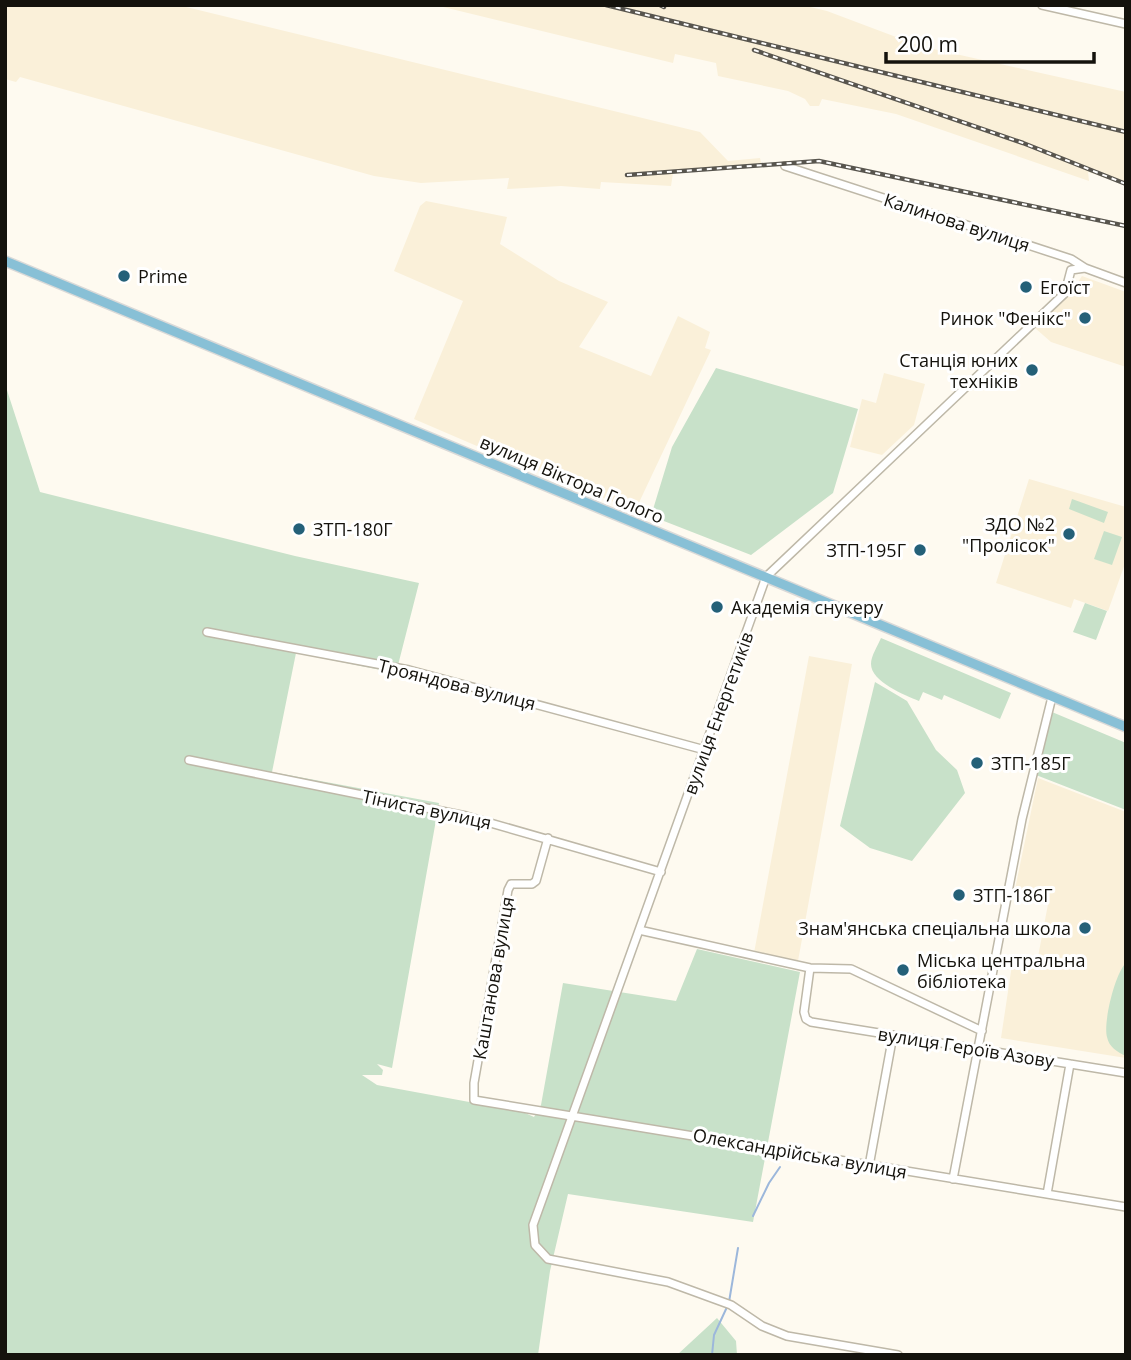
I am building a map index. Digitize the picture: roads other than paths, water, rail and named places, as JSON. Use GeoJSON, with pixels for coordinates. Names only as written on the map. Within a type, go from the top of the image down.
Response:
{"type":"FeatureCollection","features":[{"type":"Feature","properties":{"kind":"main road","name":"вулиця Віктора Голого"},"geometry":{"type":"LineString","coordinates":[[5,261],[1126,727]]}},
{"type":"Feature","properties":{"kind":"street"},"geometry":{"type":"LineString","coordinates":[[1042,5],[1126,24]]}},
{"type":"Feature","properties":{"kind":"street","name":"Калинова вулиця"},"geometry":{"type":"LineString","coordinates":[[785,166],[1070,260],[1126,283]]}},
{"type":"Feature","properties":{"kind":"street","name":"вулиця Енергетиків"},"geometry":{"type":"LineString","coordinates":[[898,1355],[787,1336],[762,1326],[730,1304],[677,1285],[558,1263],[540,1253],[532,1235],[571,1116],[766,578],[1065,293],[1071,271],[1085,268]]}},
{"type":"Feature","properties":{"kind":"street","name":"Трояндова вулиця"},"geometry":{"type":"LineString","coordinates":[[207,632],[409,670],[705,750]]}},
{"type":"Feature","properties":{"kind":"street"},"geometry":{"type":"LineString","coordinates":[[953,1179],[1022,819],[1052,697]]}},
{"type":"Feature","properties":{"kind":"street","name":"Тіниста вулиця"},"geometry":{"type":"LineString","coordinates":[[189,760],[466,816],[661,872]]}},
{"type":"Feature","properties":{"kind":"street","name":"Каштанова вулиця"},"geometry":{"type":"LineString","coordinates":[[474,1100],[474,1083],[508,890],[511,884],[532,884],[536,881],[548,838]]}},
{"type":"Feature","properties":{"kind":"street"},"geometry":{"type":"LineString","coordinates":[[639,930],[810,968],[851,969],[982,1031]]}},
{"type":"Feature","properties":{"kind":"street","name":"вулиця Героїв Азову"},"geometry":{"type":"LineString","coordinates":[[810,968],[804,1012],[806,1019],[1126,1073]]}},
{"type":"Feature","properties":{"kind":"street"},"geometry":{"type":"LineString","coordinates":[[869,1166],[893,1035]]}},
{"type":"Feature","properties":{"kind":"street"},"geometry":{"type":"LineString","coordinates":[[1047,1194],[1070,1064]]}},
{"type":"Feature","properties":{"kind":"street","name":"Олександрійська вулиця"},"geometry":{"type":"LineString","coordinates":[[474,1100],[1126,1207]]}},
{"type":"Feature","properties":{"kind":"waterway"},"geometry":{"type":"LineString","coordinates":[[753,1216],[780,1167]]}},
{"type":"Feature","properties":{"kind":"waterway"},"geometry":{"type":"LineString","coordinates":[[729,1302],[738,1248]]}},
{"type":"Feature","properties":{"kind":"waterway"},"geometry":{"type":"LineString","coordinates":[[712,1355],[714,1335],[727,1307]]}},
{"type":"Feature","properties":{"kind":"railway"},"geometry":{"type":"LineString","coordinates":[[606,5],[1126,132]]}},
{"type":"Feature","properties":{"kind":"railway"},"geometry":{"type":"LineString","coordinates":[[660,5],[664,7]]}},
{"type":"Feature","properties":{"kind":"railway"},"geometry":{"type":"LineString","coordinates":[[754,50],[1023,143],[1126,184]]}},
{"type":"Feature","properties":{"kind":"railway"},"geometry":{"type":"LineString","coordinates":[[627,175],[819,161],[1126,226]]}},
{"type":"Feature","properties":{"kind":"place","name":"Prime"},"geometry":{"type":"Point","coordinates":[124,276]}},
{"type":"Feature","properties":{"kind":"place","name":"Егоїст"},"geometry":{"type":"Point","coordinates":[1026,287]}},
{"type":"Feature","properties":{"kind":"place","name":"Ринок \"Фенікс\""},"geometry":{"type":"Point","coordinates":[1085,318]}},
{"type":"Feature","properties":{"kind":"place","name":"Станція юних техніків"},"geometry":{"type":"Point","coordinates":[1032,370]}},
{"type":"Feature","properties":{"kind":"place","name":"ЗТП-180Г"},"geometry":{"type":"Point","coordinates":[299,529]}},
{"type":"Feature","properties":{"kind":"place","name":"ЗДО №2 \"Пролісок\""},"geometry":{"type":"Point","coordinates":[1069,534]}},
{"type":"Feature","properties":{"kind":"place","name":"ЗТП-195Г"},"geometry":{"type":"Point","coordinates":[920,550]}},
{"type":"Feature","properties":{"kind":"place","name":"Академія снукеру"},"geometry":{"type":"Point","coordinates":[717,607]}},
{"type":"Feature","properties":{"kind":"place","name":"ЗТП-185Г"},"geometry":{"type":"Point","coordinates":[977,763]}},
{"type":"Feature","properties":{"kind":"place","name":"ЗТП-186Г"},"geometry":{"type":"Point","coordinates":[959,895]}},
{"type":"Feature","properties":{"kind":"place","name":"Знам'янська спеціальна школа"},"geometry":{"type":"Point","coordinates":[1085,928]}},
{"type":"Feature","properties":{"kind":"place","name":"Міська центральна бібліотека"},"geometry":{"type":"Point","coordinates":[903,970]}}]}
